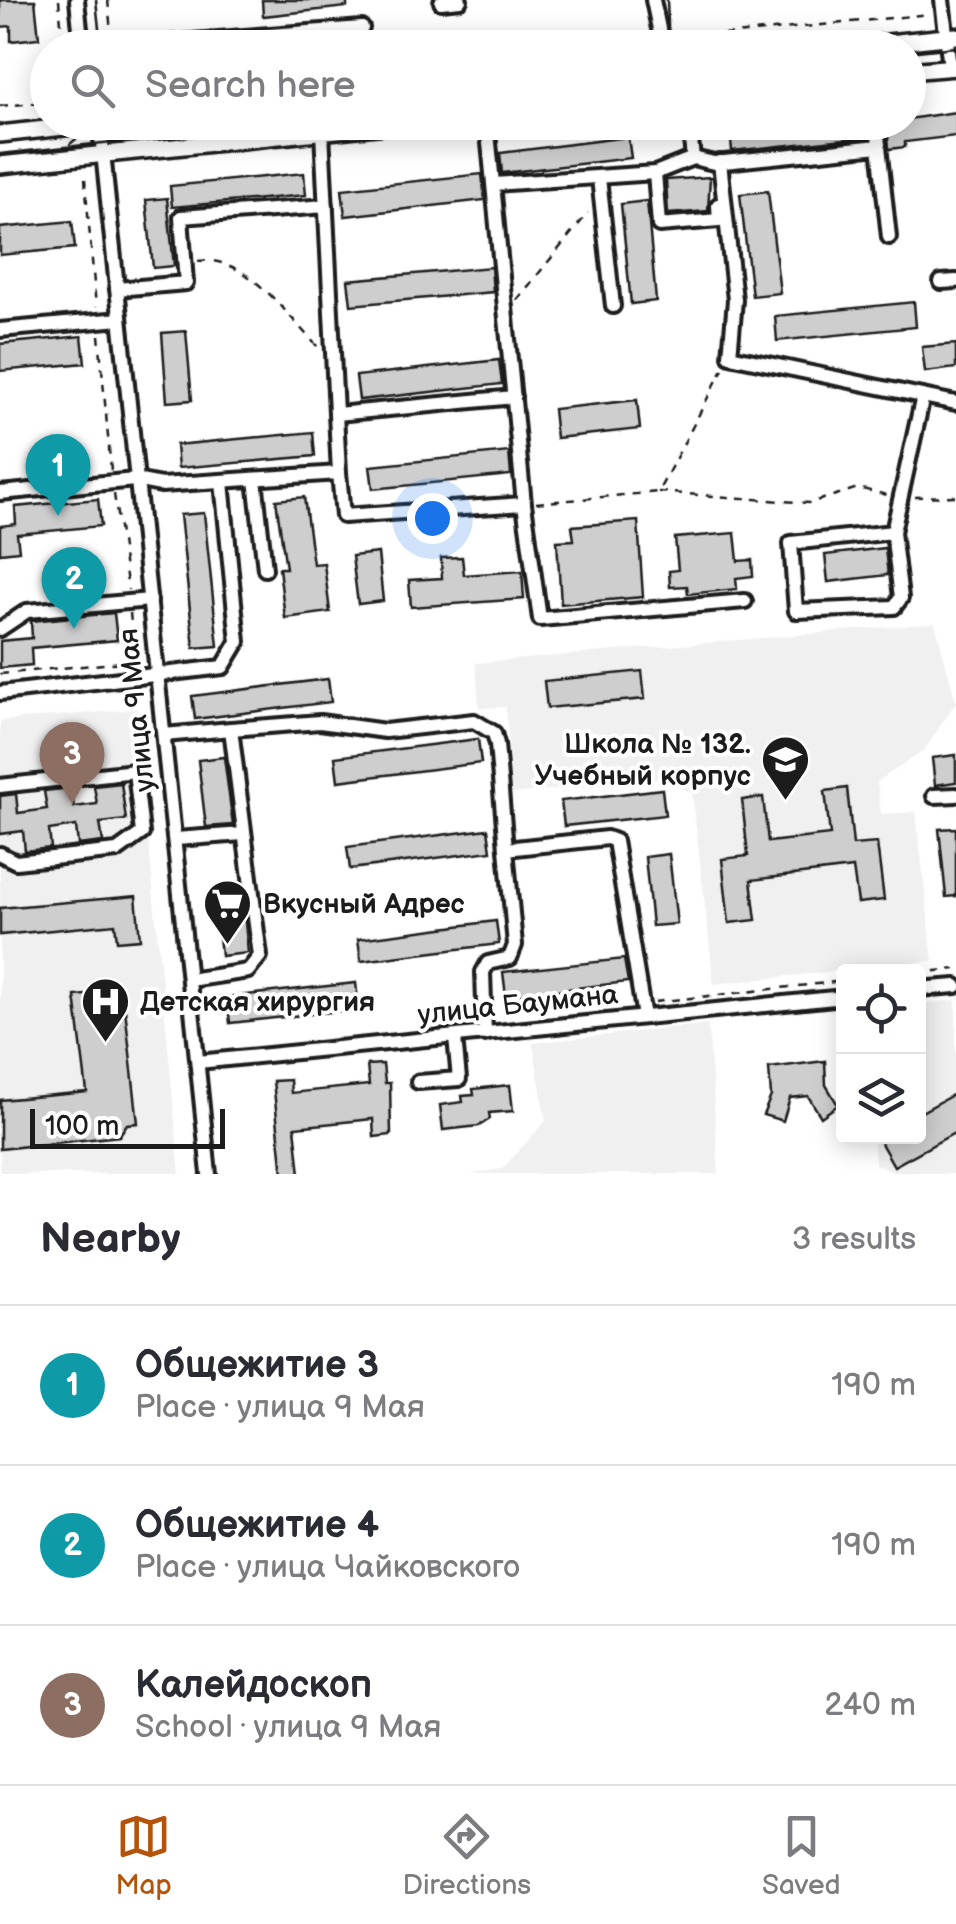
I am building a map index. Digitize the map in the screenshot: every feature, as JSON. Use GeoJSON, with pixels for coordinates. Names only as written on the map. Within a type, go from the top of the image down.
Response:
{"type":"FeatureCollection","features":[{"type":"Feature","properties":{"kind":"main road"},"geometry":{"type":"LineString","coordinates":[[926,39],[951,36]]}},
{"type":"Feature","properties":{"kind":"main road"},"geometry":{"type":"LineString","coordinates":[[926,70],[953,67]]}},
{"type":"Feature","properties":{"kind":"main road"},"geometry":{"type":"LineString","coordinates":[[0,134],[30,131]]}},
{"type":"Feature","properties":{"kind":"main road"},"geometry":{"type":"LineString","coordinates":[[0,165],[246,140]]}},
{"type":"Feature","properties":{"kind":"street"},"geometry":{"type":"LineString","coordinates":[[77,0],[80,30]]}},
{"type":"Feature","properties":{"kind":"street"},"geometry":{"type":"LineString","coordinates":[[441,2],[460,0]]}},
{"type":"Feature","properties":{"kind":"street"},"geometry":{"type":"LineString","coordinates":[[654,0],[661,30]]}},
{"type":"Feature","properties":{"kind":"street"},"geometry":{"type":"LineString","coordinates":[[943,6],[951,36],[953,67]]}},
{"type":"Feature","properties":{"kind":"street"},"geometry":{"type":"LineString","coordinates":[[334,30],[362,28]]}},
{"type":"Feature","properties":{"kind":"street","name":"улица 9 Мая"},"geometry":{"type":"LineString","coordinates":[[100,140],[209,1174]]}},
{"type":"Feature","properties":{"kind":"street"},"geometry":{"type":"LineString","coordinates":[[322,140],[343,516],[524,504]]}},
{"type":"Feature","properties":{"kind":"street"},"geometry":{"type":"LineString","coordinates":[[489,140],[524,504],[540,618],[746,601]]}},
{"type":"Feature","properties":{"kind":"street"},"geometry":{"type":"LineString","coordinates":[[691,140],[693,158]]}},
{"type":"Feature","properties":{"kind":"street"},"geometry":{"type":"LineString","coordinates":[[878,140],[888,238]]}},
{"type":"Feature","properties":{"kind":"street"},"geometry":{"type":"LineString","coordinates":[[494,184],[655,173],[693,158],[717,163],[879,146]]}},
{"type":"Feature","properties":{"kind":"street"},"geometry":{"type":"LineString","coordinates":[[655,173],[659,226],[719,220],[717,163]]}},
{"type":"Feature","properties":{"kind":"street"},"geometry":{"type":"LineString","coordinates":[[717,163],[735,300],[730,356],[956,403]]}},
{"type":"Feature","properties":{"kind":"street"},"geometry":{"type":"LineString","coordinates":[[600,178],[613,306]]}},
{"type":"Feature","properties":{"kind":"street"},"geometry":{"type":"LineString","coordinates":[[117,288],[186,283],[181,217],[326,206]]}},
{"type":"Feature","properties":{"kind":"street"},"geometry":{"type":"LineString","coordinates":[[0,330],[120,320]]}},
{"type":"Feature","properties":{"kind":"street"},"geometry":{"type":"LineString","coordinates":[[893,532],[790,543],[796,611],[894,607],[901,598],[893,532],[923,396]]}},
{"type":"Feature","properties":{"kind":"street"},"geometry":{"type":"LineString","coordinates":[[337,414],[514,397]]}},
{"type":"Feature","properties":{"kind":"street"},"geometry":{"type":"LineString","coordinates":[[4,489],[135,480],[161,484],[339,474]]}},
{"type":"Feature","properties":{"kind":"street"},"geometry":{"type":"LineString","coordinates":[[255,479],[264,570]]}},
{"type":"Feature","properties":{"kind":"street"},"geometry":{"type":"LineString","coordinates":[[0,693],[223,666],[238,642],[222,482]]}},
{"type":"Feature","properties":{"kind":"street"},"geometry":{"type":"LineString","coordinates":[[0,629],[26,611],[150,600]]}},
{"type":"Feature","properties":{"kind":"street"},"geometry":{"type":"LineString","coordinates":[[164,736],[320,722],[365,732],[474,721],[485,726],[497,744],[515,946],[510,958],[488,963],[483,972],[484,1034]]}},
{"type":"Feature","properties":{"kind":"street"},"geometry":{"type":"LineString","coordinates":[[190,980],[248,971],[260,956],[230,730]]}},
{"type":"Feature","properties":{"kind":"street"},"geometry":{"type":"LineString","coordinates":[[0,786],[134,771],[142,833],[117,851],[16,862],[0,854]]}},
{"type":"Feature","properties":{"kind":"street"},"geometry":{"type":"LineString","coordinates":[[934,796],[956,795]]}},
{"type":"Feature","properties":{"kind":"street"},"geometry":{"type":"LineString","coordinates":[[176,840],[243,834]]}},
{"type":"Feature","properties":{"kind":"street"},"geometry":{"type":"LineString","coordinates":[[506,849],[607,838],[615,841],[644,1017]]}},
{"type":"Feature","properties":{"kind":"street"},"geometry":{"type":"LineString","coordinates":[[926,988],[956,986]]}},
{"type":"Feature","properties":{"kind":"street","name":"улица Баумана"},"geometry":{"type":"LineString","coordinates":[[198,1062],[836,998]]}},
{"type":"Feature","properties":{"kind":"street"},"geometry":{"type":"LineString","coordinates":[[418,1082],[459,1078],[455,1038]]}},
{"type":"Feature","properties":{"kind":"path"},"geometry":{"type":"LineString","coordinates":[[59,0],[61,30]]}},
{"type":"Feature","properties":{"kind":"path"},"geometry":{"type":"LineString","coordinates":[[108,0],[111,30]]}},
{"type":"Feature","properties":{"kind":"path"},"geometry":{"type":"LineString","coordinates":[[767,30],[943,6]]}},
{"type":"Feature","properties":{"kind":"path"},"geometry":{"type":"LineString","coordinates":[[0,106],[30,104]]}},
{"type":"Feature","properties":{"kind":"path"},"geometry":{"type":"LineString","coordinates":[[0,674],[134,661],[130,602],[112,482],[85,179]]}},
{"type":"Feature","properties":{"kind":"path"},"geometry":{"type":"LineString","coordinates":[[506,314],[602,197]]}},
{"type":"Feature","properties":{"kind":"path"},"geometry":{"type":"LineString","coordinates":[[184,263],[215,259],[238,266],[334,364]]}},
{"type":"Feature","properties":{"kind":"path"},"geometry":{"type":"LineString","coordinates":[[658,492],[730,356]]}},
{"type":"Feature","properties":{"kind":"path"},"geometry":{"type":"LineString","coordinates":[[524,504],[658,492],[810,503],[858,488],[901,498],[956,496]]}},
{"type":"Feature","properties":{"kind":"path"},"geometry":{"type":"LineString","coordinates":[[926,972],[956,969]]}},
{"type":"Feature","properties":{"kind":"shaded area","name":"Школа № 132. Учебный корпус"},"geometry":{"type":"Polygon","coordinates":[[[935,623],[956,702],[925,749],[877,782],[881,814],[916,812],[933,961],[836,964],[836,971],[714,984],[692,793],[664,778],[512,794],[506,707],[479,708],[476,663],[935,623]]]}},
{"type":"Feature","properties":{"kind":"shaded area"},"geometry":{"type":"Polygon","coordinates":[[[136,709],[180,1174],[0,1174],[0,721],[136,709]]]}},
{"type":"Feature","properties":{"kind":"shaded area"},"geometry":{"type":"Polygon","coordinates":[[[956,1000],[956,1174],[899,1174],[875,1164],[874,1144],[926,1144],[926,1003],[956,1000]]]}},
{"type":"Feature","properties":{"kind":"shaded area"},"geometry":{"type":"Polygon","coordinates":[[[708,1024],[719,1174],[470,1174],[502,1169],[546,1121],[533,1043],[708,1024]]]}},
{"type":"Feature","properties":{"kind":"building"},"geometry":{"type":"Polygon","coordinates":[[[0,0],[35,0],[38,30],[30,30],[30,39],[11,41],[11,26],[0,27],[0,0]]]}},
{"type":"Feature","properties":{"kind":"building"},"geometry":{"type":"Polygon","coordinates":[[[262,0],[347,0],[347,7],[263,16],[262,0]]]}},
{"type":"Feature","properties":{"kind":"building"},"geometry":{"type":"Polygon","coordinates":[[[956,112],[956,136],[926,140],[926,116],[956,112]]]}},
{"type":"Feature","properties":{"kind":"building"},"geometry":{"type":"Polygon","coordinates":[[[628,140],[631,158],[502,173],[500,153],[628,140]]]}},
{"type":"Feature","properties":{"kind":"building"},"geometry":{"type":"Polygon","coordinates":[[[731,140],[836,140],[732,151],[731,140]]]}},
{"type":"Feature","properties":{"kind":"building"},"geometry":{"type":"Polygon","coordinates":[[[888,140],[922,140],[905,142],[905,147],[889,149],[888,140]]]}},
{"type":"Feature","properties":{"kind":"building"},"geometry":{"type":"Polygon","coordinates":[[[304,173],[306,195],[172,207],[170,186],[304,173]]]}},
{"type":"Feature","properties":{"kind":"building"},"geometry":{"type":"Polygon","coordinates":[[[482,174],[485,200],[345,216],[342,189],[482,174]]]}},
{"type":"Feature","properties":{"kind":"building"},"geometry":{"type":"Polygon","coordinates":[[[710,177],[708,211],[668,214],[666,180],[710,177]]]}},
{"type":"Feature","properties":{"kind":"building"},"geometry":{"type":"Polygon","coordinates":[[[768,191],[780,293],[752,296],[740,194],[768,191]]]}},
{"type":"Feature","properties":{"kind":"building"},"geometry":{"type":"Polygon","coordinates":[[[167,198],[174,266],[153,268],[146,200],[167,198]]]}},
{"type":"Feature","properties":{"kind":"building"},"geometry":{"type":"Polygon","coordinates":[[[647,201],[656,301],[631,304],[621,204],[647,201]]]}},
{"type":"Feature","properties":{"kind":"building"},"geometry":{"type":"Polygon","coordinates":[[[72,221],[75,248],[0,255],[0,228],[72,221]]]}},
{"type":"Feature","properties":{"kind":"building"},"geometry":{"type":"Polygon","coordinates":[[[491,267],[493,292],[351,305],[348,280],[491,267]]]}},
{"type":"Feature","properties":{"kind":"building"},"geometry":{"type":"Polygon","coordinates":[[[914,302],[916,327],[777,341],[775,316],[914,302]]]}},
{"type":"Feature","properties":{"kind":"building"},"geometry":{"type":"Polygon","coordinates":[[[186,331],[192,400],[167,402],[162,333],[186,331]]]}},
{"type":"Feature","properties":{"kind":"building"},"geometry":{"type":"Polygon","coordinates":[[[82,336],[85,363],[0,371],[0,344],[82,336]]]}},
{"type":"Feature","properties":{"kind":"building"},"geometry":{"type":"Polygon","coordinates":[[[956,344],[956,368],[925,372],[922,347],[956,344]]]}},
{"type":"Feature","properties":{"kind":"building"},"geometry":{"type":"Polygon","coordinates":[[[499,360],[502,384],[359,400],[356,376],[499,360]]]}},
{"type":"Feature","properties":{"kind":"building"},"geometry":{"type":"Polygon","coordinates":[[[637,400],[640,429],[556,438],[553,409],[637,400]]]}},
{"type":"Feature","properties":{"kind":"building"},"geometry":{"type":"Polygon","coordinates":[[[313,432],[315,456],[178,468],[176,445],[313,432]]]}},
{"type":"Feature","properties":{"kind":"building"},"geometry":{"type":"Polygon","coordinates":[[[509,452],[511,475],[373,489],[370,466],[509,452]]]}},
{"type":"Feature","properties":{"kind":"building"},"geometry":{"type":"Polygon","coordinates":[[[304,497],[313,564],[324,563],[330,612],[285,618],[279,568],[286,568],[276,500],[304,497]]]}},
{"type":"Feature","properties":{"kind":"building"},"geometry":{"type":"Polygon","coordinates":[[[98,499],[101,526],[17,534],[19,551],[0,553],[0,526],[16,524],[15,507],[98,499]]]}},
{"type":"Feature","properties":{"kind":"building"},"geometry":{"type":"Polygon","coordinates":[[[204,513],[218,646],[194,648],[180,515],[204,513]]]}},
{"type":"Feature","properties":{"kind":"building"},"geometry":{"type":"Polygon","coordinates":[[[638,521],[643,597],[561,604],[557,541],[574,540],[572,526],[638,521]]]}},
{"type":"Feature","properties":{"kind":"building"},"geometry":{"type":"Polygon","coordinates":[[[735,533],[738,561],[752,560],[753,576],[736,578],[737,589],[688,594],[687,586],[670,587],[669,571],[678,570],[675,538],[735,533]]]}},
{"type":"Feature","properties":{"kind":"building"},"geometry":{"type":"Polygon","coordinates":[[[885,548],[888,575],[828,582],[825,555],[885,548]]]}},
{"type":"Feature","properties":{"kind":"building"},"geometry":{"type":"Polygon","coordinates":[[[378,553],[383,601],[358,604],[352,556],[378,553]]]}},
{"type":"Feature","properties":{"kind":"building"},"geometry":{"type":"Polygon","coordinates":[[[462,557],[464,575],[522,571],[524,599],[411,607],[409,580],[442,578],[441,558],[462,557]]]}},
{"type":"Feature","properties":{"kind":"building"},"geometry":{"type":"Polygon","coordinates":[[[114,613],[117,640],[31,648],[32,665],[0,668],[0,641],[32,638],[31,621],[114,613]]]}},
{"type":"Feature","properties":{"kind":"building"},"geometry":{"type":"Polygon","coordinates":[[[642,671],[645,699],[547,708],[544,681],[642,671]]]}},
{"type":"Feature","properties":{"kind":"building"},"geometry":{"type":"Polygon","coordinates":[[[328,679],[331,702],[195,719],[192,696],[328,679]]]}},
{"type":"Feature","properties":{"kind":"building"},"geometry":{"type":"Polygon","coordinates":[[[478,739],[481,763],[338,781],[335,757],[478,739]]]}},
{"type":"Feature","properties":{"kind":"building"},"geometry":{"type":"Polygon","coordinates":[[[956,755],[956,782],[935,785],[932,758],[956,755]]]}},
{"type":"Feature","properties":{"kind":"building"},"geometry":{"type":"Polygon","coordinates":[[[224,757],[233,825],[206,827],[198,760],[224,757]]]}},
{"type":"Feature","properties":{"kind":"building"},"geometry":{"type":"Polygon","coordinates":[[[121,783],[126,820],[100,823],[103,842],[78,845],[76,826],[49,830],[51,848],[25,851],[23,831],[0,834],[0,796],[16,794],[18,813],[47,809],[44,791],[71,788],[74,807],[97,804],[94,786],[121,783]]]}},
{"type":"Feature","properties":{"kind":"building"},"geometry":{"type":"Polygon","coordinates":[[[847,788],[853,845],[877,843],[884,900],[858,903],[853,868],[751,880],[756,920],[729,923],[722,859],[748,856],[742,800],[763,797],[768,842],[830,835],[825,791],[847,788]]]}},
{"type":"Feature","properties":{"kind":"building"},"geometry":{"type":"Polygon","coordinates":[[[662,789],[665,815],[564,826],[561,801],[662,789]]]}},
{"type":"Feature","properties":{"kind":"building"},"geometry":{"type":"Polygon","coordinates":[[[956,828],[956,896],[946,897],[939,829],[956,828]]]}},
{"type":"Feature","properties":{"kind":"building"},"geometry":{"type":"Polygon","coordinates":[[[488,829],[491,851],[350,869],[347,847],[488,829]]]}},
{"type":"Feature","properties":{"kind":"building"},"geometry":{"type":"Polygon","coordinates":[[[669,854],[677,924],[652,926],[645,857],[669,854]]]}},
{"type":"Feature","properties":{"kind":"building"},"geometry":{"type":"Polygon","coordinates":[[[242,892],[248,953],[221,956],[215,895],[242,892]]]}},
{"type":"Feature","properties":{"kind":"building"},"geometry":{"type":"Polygon","coordinates":[[[136,896],[140,939],[117,941],[115,924],[0,935],[0,908],[136,896]]]}},
{"type":"Feature","properties":{"kind":"building"},"geometry":{"type":"Polygon","coordinates":[[[496,921],[499,944],[361,961],[358,939],[496,921]]]}},
{"type":"Feature","properties":{"kind":"building"},"geometry":{"type":"Polygon","coordinates":[[[624,959],[628,982],[506,996],[503,972],[624,959]]]}},
{"type":"Feature","properties":{"kind":"building"},"geometry":{"type":"Polygon","coordinates":[[[356,983],[359,1009],[230,1023],[227,997],[356,983]]]}},
{"type":"Feature","properties":{"kind":"building","name":"Детская хирургия"},"geometry":{"type":"Polygon","coordinates":[[[123,991],[138,1123],[127,1124],[119,1136],[0,1149],[0,1100],[87,1092],[75,996],[123,991]]]}},
{"type":"Feature","properties":{"kind":"building"},"geometry":{"type":"Polygon","coordinates":[[[825,1061],[826,1085],[836,1106],[821,1117],[808,1096],[790,1098],[783,1121],[763,1115],[771,1096],[769,1068],[825,1061]]]}},
{"type":"Feature","properties":{"kind":"building"},"geometry":{"type":"Polygon","coordinates":[[[383,1064],[385,1083],[390,1083],[391,1135],[374,1137],[373,1119],[295,1127],[300,1174],[283,1174],[273,1081],[290,1080],[291,1093],[369,1085],[367,1065],[383,1064]]]}},
{"type":"Feature","properties":{"kind":"building"},"geometry":{"type":"Polygon","coordinates":[[[510,1085],[513,1111],[489,1113],[490,1119],[479,1126],[443,1130],[440,1105],[463,1102],[462,1096],[474,1095],[473,1089],[510,1085]]]}},
{"type":"Feature","properties":{"kind":"building"},"geometry":{"type":"Polygon","coordinates":[[[956,1093],[956,1132],[894,1166],[882,1144],[926,1144],[926,1110],[956,1093]]]}},
{"type":"Feature","properties":{"kind":"tram line"},"geometry":{"type":"LineString","coordinates":[[96,0],[99,30]]}},
{"type":"Feature","properties":{"kind":"tram line"},"geometry":{"type":"LineString","coordinates":[[667,0],[668,30]]}},
{"type":"Feature","properties":{"kind":"tram line"},"geometry":{"type":"LineString","coordinates":[[926,50],[956,47]]}},
{"type":"Feature","properties":{"kind":"tram line"},"geometry":{"type":"LineString","coordinates":[[70,144],[75,140]]}},
{"type":"Feature","properties":{"kind":"tram line"},"geometry":{"type":"LineString","coordinates":[[0,154],[132,140]]}},
{"type":"Feature","properties":{"kind":"place","name":"Общежитие 3"},"geometry":{"type":"Point","coordinates":[58,516]}},
{"type":"Feature","properties":{"kind":"place","name":"Общежитие 4"},"geometry":{"type":"Point","coordinates":[74,629]}},
{"type":"Feature","properties":{"kind":"place","name":"Школа № 132. Учебный корпус"},"geometry":{"type":"Point","coordinates":[786,802]}},
{"type":"Feature","properties":{"kind":"place","name":"Калейдоскоп"},"geometry":{"type":"Point","coordinates":[72,804]}},
{"type":"Feature","properties":{"kind":"place","name":"Вкусный Адрес"},"geometry":{"type":"Point","coordinates":[228,946]}},
{"type":"Feature","properties":{"kind":"place","name":"Детская хирургия"},"geometry":{"type":"Point","coordinates":[105,1044]}}]}
